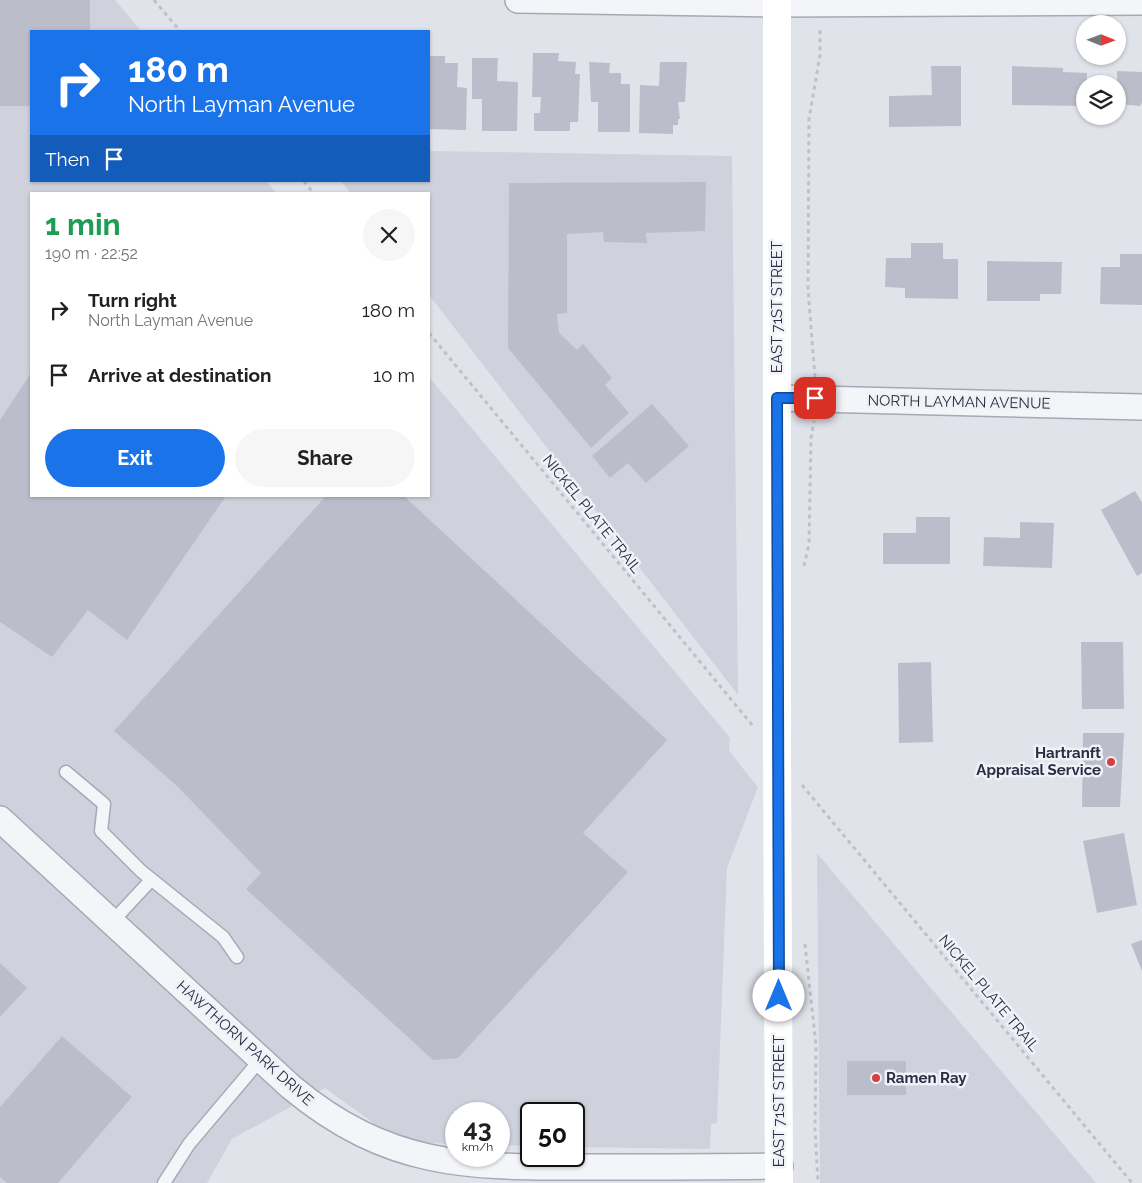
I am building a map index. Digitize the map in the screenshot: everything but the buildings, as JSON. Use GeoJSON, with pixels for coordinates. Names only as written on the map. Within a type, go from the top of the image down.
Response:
{"type":"FeatureCollection","features":[{"type":"Feature","properties":{"kind":"main road","name":"EAST 71ST STREET"},"geometry":{"type":"LineString","coordinates":[[778,2],[779,1175]]}},
{"type":"Feature","properties":{"kind":"street"},"geometry":{"type":"LineString","coordinates":[[518,0],[821,4],[1142,2]]}},
{"type":"Feature","properties":{"kind":"street","name":"NORTH LAYMAN AVENUE"},"geometry":{"type":"LineString","coordinates":[[777,398],[1142,407]]}},
{"type":"Feature","properties":{"kind":"street","name":"HAWTHORN PARK DRIVE"},"geometry":{"type":"LineString","coordinates":[[0,819],[309,1102],[337,1121],[380,1143],[426,1158],[488,1167],[779,1175]]}},
{"type":"Feature","properties":{"kind":"lane"},"geometry":{"type":"LineString","coordinates":[[66,772],[104,804],[101,831],[152,880],[223,937],[237,958]]}},
{"type":"Feature","properties":{"kind":"lane"},"geometry":{"type":"LineString","coordinates":[[112,922],[152,880]]}},
{"type":"Feature","properties":{"kind":"lane"},"geometry":{"type":"LineString","coordinates":[[164,1183],[172,1166],[189,1144],[261,1059]]}},
{"type":"Feature","properties":{"kind":"path"},"geometry":{"type":"LineString","coordinates":[[154,0],[179,30]]}},
{"type":"Feature","properties":{"kind":"path"},"geometry":{"type":"LineString","coordinates":[[802,572],[809,544],[811,438],[815,398],[814,356],[808,289],[809,119],[820,55],[821,4]]}},
{"type":"Feature","properties":{"kind":"path"},"geometry":{"type":"LineString","coordinates":[[305,182],[312,192]]}},
{"type":"Feature","properties":{"kind":"path","name":"NICKEL PLATE TRAIL"},"geometry":{"type":"LineString","coordinates":[[430,334],[738,708]]}},
{"type":"Feature","properties":{"kind":"path"},"geometry":{"type":"LineString","coordinates":[[804,780],[804,796]]}},
{"type":"Feature","properties":{"kind":"path","name":"NICKEL PLATE TRAIL"},"geometry":{"type":"LineString","coordinates":[[829,818],[1132,1183]]}},
{"type":"Feature","properties":{"kind":"path"},"geometry":{"type":"LineString","coordinates":[[804,939],[816,1045],[818,1183]]}},
{"type":"Feature","properties":{"kind":"shaded area"},"geometry":{"type":"Polygon","coordinates":[[[0,0],[115,0],[140,30],[30,30],[30,182],[267,182],[275,192],[30,192],[30,497],[430,497],[430,378],[730,738],[729,751],[758,787],[727,868],[717,1123],[711,1124],[710,1149],[585,1147],[585,1102],[520,1102],[520,1146],[510,1145],[510,1102],[445,1102],[445,1144],[400,1142],[325,1088],[232,1139],[207,1183],[0,1183],[0,0]]]}},
{"type":"Feature","properties":{"kind":"shaded area"},"geometry":{"type":"Polygon","coordinates":[[[430,151],[732,156],[738,695],[430,296],[430,192],[349,192],[342,182],[430,182],[430,151]]]}},
{"type":"Feature","properties":{"kind":"shaded area"},"geometry":{"type":"Polygon","coordinates":[[[817,853],[832,871],[1096,1183],[820,1183],[817,853]]]}},
{"type":"Feature","properties":{"kind":"place","name":"Hartranft Appraisal Service"},"geometry":{"type":"Point","coordinates":[1111,762]}},
{"type":"Feature","properties":{"kind":"place","name":"Ramen Ray"},"geometry":{"type":"Point","coordinates":[876,1078]}},
{"type":"Feature","properties":{"kind":"route"},"geometry":{"type":"LineString","coordinates":[[779,996],[777,398],[815,398]]}}]}
